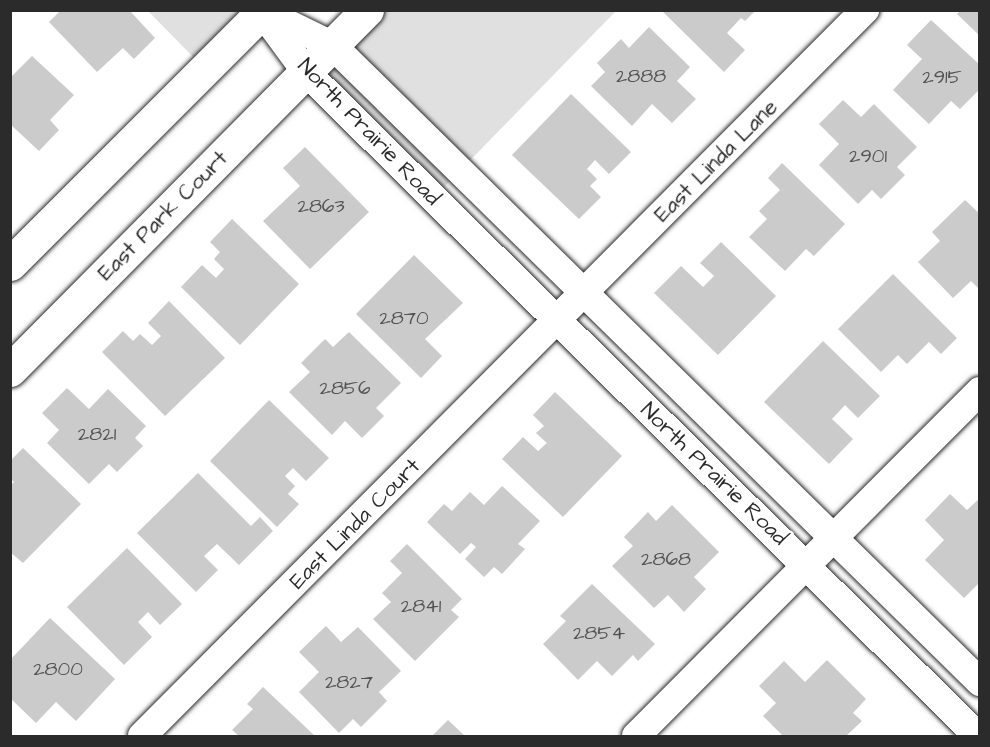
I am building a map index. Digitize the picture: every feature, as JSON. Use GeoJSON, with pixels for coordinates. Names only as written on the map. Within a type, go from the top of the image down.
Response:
{"type":"FeatureCollection","features":[{"type":"Feature","properties":{"kind":"street","name":"East Park Court"},"geometry":{"type":"LineString","coordinates":[[10,370],[367,10]]}},
{"type":"Feature","properties":{"kind":"street","name":"East Linda Lane"},"geometry":{"type":"LineString","coordinates":[[570,308],[865,10]]}},
{"type":"Feature","properties":{"kind":"street","name":"North Prairie Road"},"geometry":{"type":"LineString","coordinates":[[263,11],[318,60],[821,552],[980,682]]}},
{"type":"Feature","properties":{"kind":"street"},"geometry":{"type":"LineString","coordinates":[[10,264],[263,11]]}},
{"type":"Feature","properties":{"kind":"street","name":"North Prairie Road"},"geometry":{"type":"LineString","coordinates":[[318,60],[821,552],[978,736]]}},
{"type":"Feature","properties":{"kind":"street","name":"East Linda Court"},"geometry":{"type":"LineString","coordinates":[[142,736],[570,308]]}},
{"type":"Feature","properties":{"kind":"street"},"geometry":{"type":"LineString","coordinates":[[636,736],[980,391]]}},
{"type":"Feature","properties":{"kind":"shaded area"},"geometry":{"type":"Polygon","coordinates":[[[148,11],[264,11],[205,69],[148,11]]]}},
{"type":"Feature","properties":{"kind":"shaded area"},"geometry":{"type":"Polygon","coordinates":[[[367,11],[616,11],[443,188],[316,62],[367,11]]]}},
{"type":"Feature","properties":{"kind":"building"},"geometry":{"type":"Polygon","coordinates":[[[61,10],[129,10],[155,38],[134,59],[123,48],[97,72],[49,22],[61,10]]]}},
{"type":"Feature","properties":{"kind":"building"},"geometry":{"type":"Polygon","coordinates":[[[661,10],[756,10],[745,21],[741,18],[727,33],[745,50],[724,72],[661,10]]]}},
{"type":"Feature","properties":{"kind":"building"},"geometry":{"type":"Polygon","coordinates":[[[961,10],[980,10],[980,36],[957,14],[961,10]]]}},
{"type":"Feature","properties":{"kind":"building"},"geometry":{"type":"Polygon","coordinates":[[[931,20],[980,65],[980,89],[960,109],[951,101],[929,124],[893,90],[922,59],[907,45],[931,20]]]}},
{"type":"Feature","properties":{"kind":"building"},"geometry":{"type":"Polygon","coordinates":[[[649,27],[690,67],[677,81],[696,99],[672,123],[652,104],[632,126],[591,86],[605,72],[597,63],[621,39],[629,48],[649,27]]]}},
{"type":"Feature","properties":{"kind":"building"},"geometry":{"type":"Polygon","coordinates":[[[32,56],[74,95],[50,120],[59,130],[39,151],[10,124],[10,78],[32,56]]]}},
{"type":"Feature","properties":{"kind":"building"},"geometry":{"type":"Polygon","coordinates":[[[571,94],[631,152],[609,174],[595,160],[587,169],[597,179],[590,186],[601,197],[579,219],[512,155],[571,94]]]}},
{"type":"Feature","properties":{"kind":"building"},"geometry":{"type":"Polygon","coordinates":[[[843,100],[861,117],[874,104],[917,147],[897,167],[905,175],[881,199],[872,190],[858,204],[819,165],[839,144],[819,124],[843,100]]]}},
{"type":"Feature","properties":{"kind":"building"},"geometry":{"type":"Polygon","coordinates":[[[305,147],[369,212],[310,269],[263,221],[300,186],[283,168],[305,147]]]}},
{"type":"Feature","properties":{"kind":"building"},"geometry":{"type":"Polygon","coordinates":[[[782,163],[845,224],[814,256],[806,249],[785,271],[749,237],[767,219],[759,211],[780,190],[768,178],[782,163]]]}},
{"type":"Feature","properties":{"kind":"building"},"geometry":{"type":"Polygon","coordinates":[[[965,200],[980,214],[980,290],[971,281],[953,298],[918,262],[940,241],[932,232],[965,200]]]}},
{"type":"Feature","properties":{"kind":"building"},"geometry":{"type":"Polygon","coordinates":[[[232,219],[299,284],[240,345],[181,287],[202,265],[216,278],[224,269],[214,259],[220,252],[210,242],[232,219]]]}},
{"type":"Feature","properties":{"kind":"building"},"geometry":{"type":"Polygon","coordinates":[[[721,242],[776,296],[718,355],[654,293],[681,266],[703,287],[714,276],[700,263],[721,242]]]}},
{"type":"Feature","properties":{"kind":"building"},"geometry":{"type":"Polygon","coordinates":[[[414,255],[463,303],[425,339],[442,356],[421,378],[356,314],[414,255]]]}},
{"type":"Feature","properties":{"kind":"building"},"geometry":{"type":"Polygon","coordinates":[[[893,274],[957,338],[941,354],[929,342],[907,364],[898,355],[881,372],[838,329],[893,274]]]}},
{"type":"Feature","properties":{"kind":"building"},"geometry":{"type":"Polygon","coordinates":[[[169,301],[225,358],[165,416],[102,352],[123,331],[133,341],[140,334],[152,345],[161,336],[148,323],[169,301]]]}},
{"type":"Feature","properties":{"kind":"building"},"geometry":{"type":"Polygon","coordinates":[[[349,332],[401,383],[376,408],[384,416],[362,438],[345,421],[332,435],[289,392],[310,372],[301,363],[325,339],[333,347],[349,332]]]}},
{"type":"Feature","properties":{"kind":"building"},"geometry":{"type":"Polygon","coordinates":[[[823,341],[880,396],[858,418],[845,405],[832,419],[853,439],[829,464],[764,402],[823,341]]]}},
{"type":"Feature","properties":{"kind":"building"},"geometry":{"type":"Polygon","coordinates":[[[67,388],[89,409],[108,389],[146,426],[135,438],[143,446],[117,472],[109,464],[89,484],[47,443],[59,430],[42,413],[67,388]]]}},
{"type":"Feature","properties":{"kind":"building"},"geometry":{"type":"Polygon","coordinates":[[[555,392],[622,456],[563,517],[502,459],[523,437],[538,451],[547,443],[536,433],[544,426],[533,415],[555,392]]]}},
{"type":"Feature","properties":{"kind":"building"},"geometry":{"type":"Polygon","coordinates":[[[269,400],[329,458],[306,481],[293,468],[285,476],[295,486],[288,494],[299,504],[277,527],[210,461],[269,400]]]}},
{"type":"Feature","properties":{"kind":"building"},"geometry":{"type":"Polygon","coordinates":[[[23,448],[81,504],[23,563],[10,552],[10,486],[14,482],[10,478],[10,461],[23,448]]]}},
{"type":"Feature","properties":{"kind":"building"},"geometry":{"type":"Polygon","coordinates":[[[198,473],[251,526],[260,517],[273,531],[239,565],[217,544],[204,556],[218,570],[196,592],[137,533],[198,473]]]}},
{"type":"Feature","properties":{"kind":"building"},"geometry":{"type":"Polygon","coordinates":[[[502,486],[540,521],[518,544],[525,549],[502,574],[494,567],[484,577],[465,559],[476,547],[471,543],[460,554],[427,522],[444,504],[452,511],[470,492],[484,505],[502,486]]]}},
{"type":"Feature","properties":{"kind":"building"},"geometry":{"type":"Polygon","coordinates":[[[950,494],[967,510],[980,498],[980,586],[978,584],[964,598],[925,560],[944,540],[925,520],[950,494]]]}},
{"type":"Feature","properties":{"kind":"building"},"geometry":{"type":"Polygon","coordinates":[[[672,505],[719,552],[694,577],[706,589],[684,612],[668,595],[654,608],[612,566],[633,546],[624,537],[648,512],[656,521],[672,505]]]}},
{"type":"Feature","properties":{"kind":"building"},"geometry":{"type":"Polygon","coordinates":[[[407,544],[462,599],[451,610],[459,617],[415,661],[373,619],[391,602],[382,593],[402,573],[390,561],[407,544]]]}},
{"type":"Feature","properties":{"kind":"building"},"geometry":{"type":"Polygon","coordinates":[[[127,548],[182,604],[160,625],[148,612],[138,622],[152,637],[124,665],[67,607],[127,548]]]}},
{"type":"Feature","properties":{"kind":"building"},"geometry":{"type":"Polygon","coordinates":[[[592,584],[655,644],[638,661],[633,655],[612,676],[597,661],[578,680],[543,644],[566,621],[560,616],[592,584]]]}},
{"type":"Feature","properties":{"kind":"building"},"geometry":{"type":"Polygon","coordinates":[[[50,618],[115,679],[76,721],[56,702],[36,723],[10,698],[10,660],[50,618]]]}},
{"type":"Feature","properties":{"kind":"building"},"geometry":{"type":"Polygon","coordinates":[[[326,626],[341,642],[358,627],[401,671],[379,692],[387,701],[361,727],[353,719],[339,733],[299,692],[319,672],[299,652],[326,626]]]}},
{"type":"Feature","properties":{"kind":"building"},"geometry":{"type":"Polygon","coordinates":[[[827,660],[866,699],[853,713],[862,721],[846,736],[783,736],[763,716],[776,703],[759,686],[784,661],[805,682],[827,660]]]}},
{"type":"Feature","properties":{"kind":"building"},"geometry":{"type":"Polygon","coordinates":[[[263,687],[315,736],[239,736],[232,730],[253,709],[247,704],[263,687]]]}},
{"type":"Feature","properties":{"kind":"building"},"geometry":{"type":"Polygon","coordinates":[[[448,720],[465,736],[432,736],[448,720]]]}}]}
